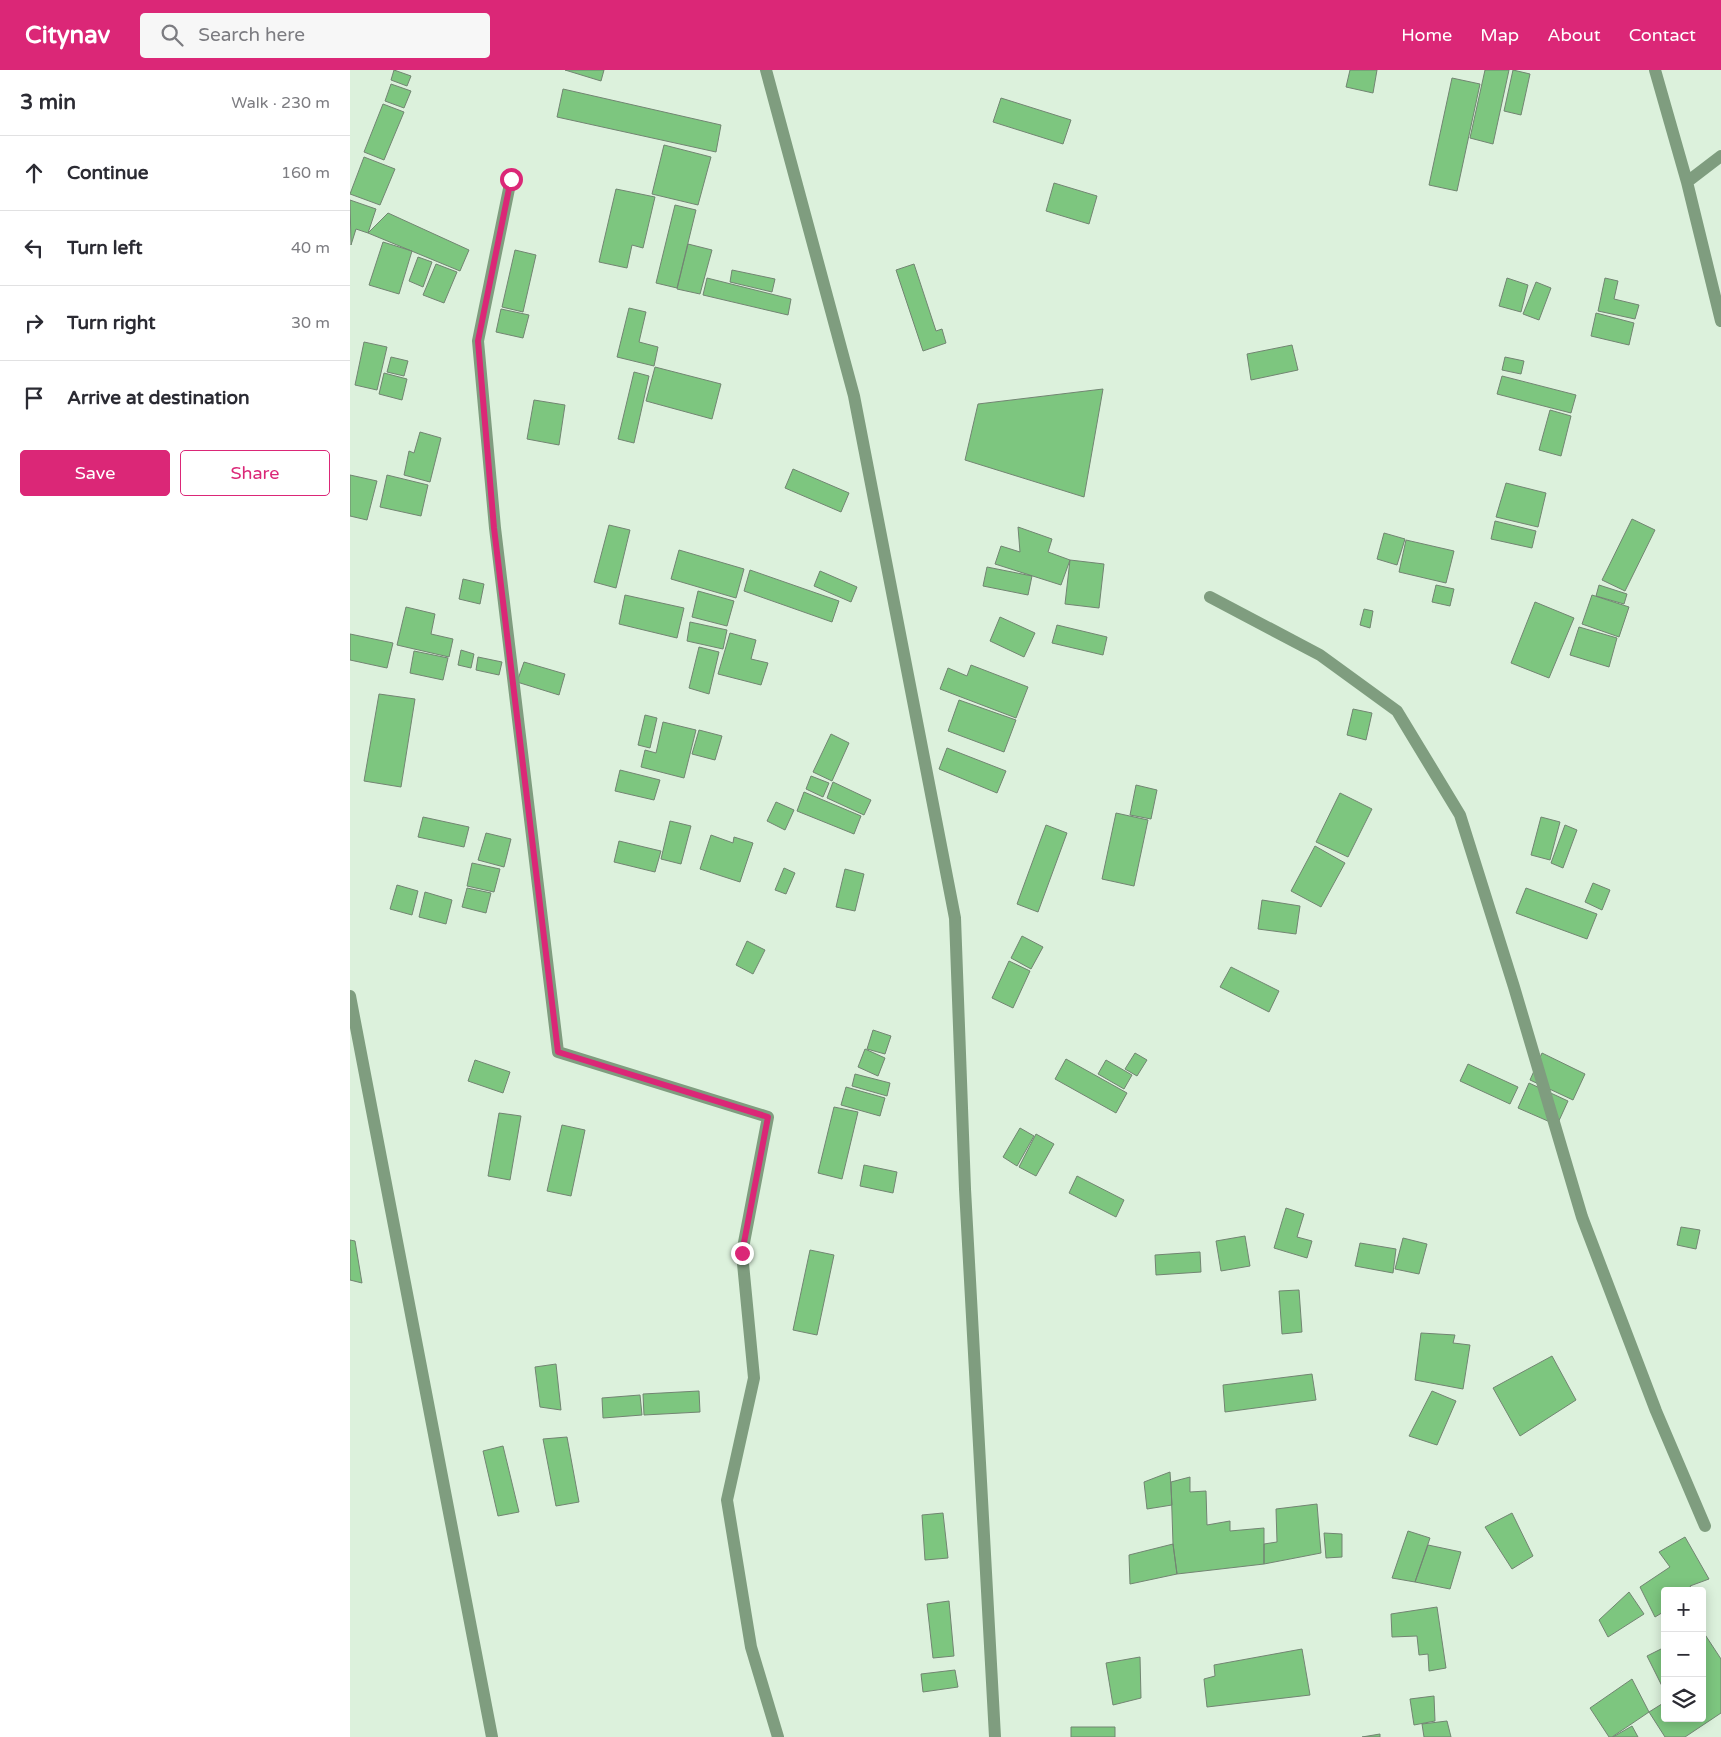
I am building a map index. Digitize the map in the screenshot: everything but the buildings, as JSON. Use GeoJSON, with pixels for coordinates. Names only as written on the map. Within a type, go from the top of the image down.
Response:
{"type":"FeatureCollection","features":[{"type":"Feature","properties":{"kind":"street"},"geometry":{"type":"LineString","coordinates":[[766,70],[854,396],[955,918],[965,1189],[995,1737]]}},
{"type":"Feature","properties":{"kind":"street"},"geometry":{"type":"LineString","coordinates":[[1655,70],[1688,182],[1721,321]]}},
{"type":"Feature","properties":{"kind":"street"},"geometry":{"type":"LineString","coordinates":[[1688,182],[1721,156]]}},
{"type":"Feature","properties":{"kind":"street"},"geometry":{"type":"LineString","coordinates":[[511,179],[478,341],[494,528],[558,1052],[768,1117],[742,1253],[754,1378],[727,1500],[751,1647],[778,1737]]}},
{"type":"Feature","properties":{"kind":"street"},"geometry":{"type":"LineString","coordinates":[[1210,597],[1320,655],[1397,711],[1460,815],[1514,987],[1582,1217],[1656,1411],[1705,1526]]}},
{"type":"Feature","properties":{"kind":"street"},"geometry":{"type":"LineString","coordinates":[[350,996],[492,1737]]}},
{"type":"Feature","properties":{"kind":"route"},"geometry":{"type":"LineString","coordinates":[[511,179],[478,341],[494,528],[558,1052],[768,1117],[742,1253]]}}]}
